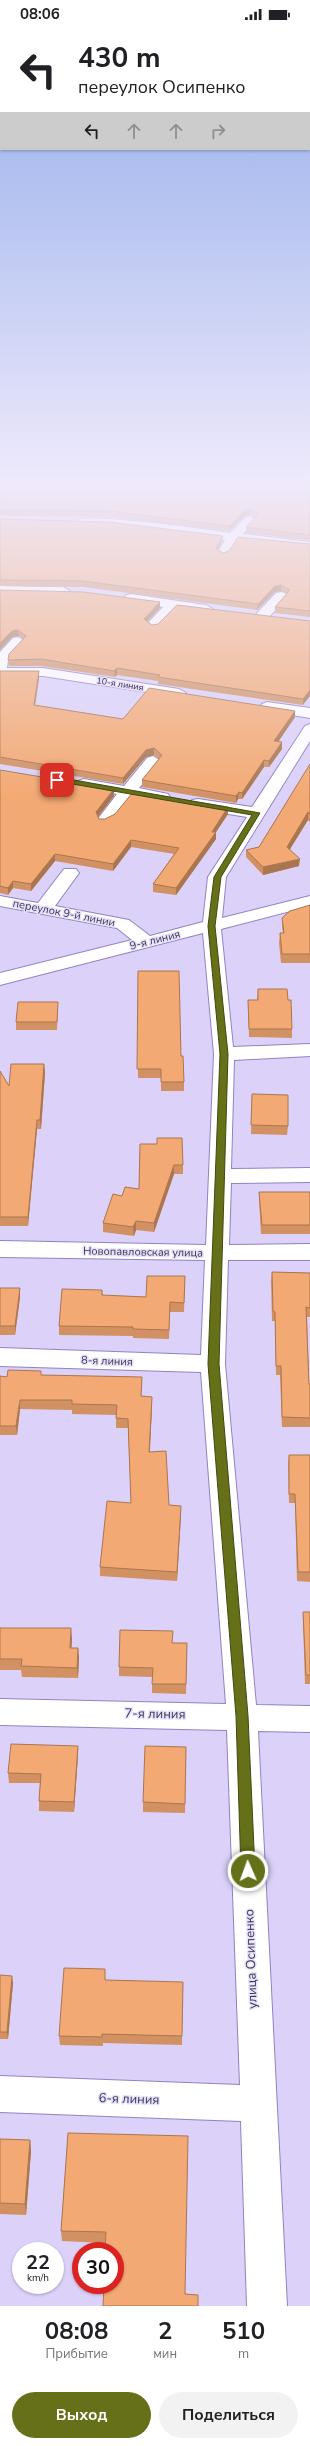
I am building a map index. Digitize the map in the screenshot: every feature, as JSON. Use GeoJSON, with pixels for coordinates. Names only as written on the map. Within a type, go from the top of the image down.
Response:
{"type":"FeatureCollection","features":[{"type":"Feature","properties":{"kind":"street"},"geometry":{"type":"LineString","coordinates":[[0,590],[76,592]]}},
{"type":"Feature","properties":{"kind":"street"},"geometry":{"type":"LineString","coordinates":[[262,616],[281,596]]}},
{"type":"Feature","properties":{"kind":"street"},"geometry":{"type":"LineString","coordinates":[[121,597],[218,610]]}},
{"type":"Feature","properties":{"kind":"street"},"geometry":{"type":"LineString","coordinates":[[152,626],[173,604]]}},
{"type":"Feature","properties":{"kind":"street"},"geometry":{"type":"LineString","coordinates":[[248,614],[276,618]]}},
{"type":"Feature","properties":{"kind":"street"},"geometry":{"type":"LineString","coordinates":[[0,667],[1,659],[18,641]]}},
{"type":"Feature","properties":{"kind":"street","name":"10-я линия"},"geometry":{"type":"LineString","coordinates":[[0,672],[43,672],[192,695]]}},
{"type":"Feature","properties":{"kind":"street"},"geometry":{"type":"LineString","coordinates":[[255,705],[310,713]]}},
{"type":"Feature","properties":{"kind":"street","name":"улица Осипенко"},"geometry":{"type":"LineString","coordinates":[[267,2306],[257,2104],[242,1716],[213,1364],[224,1054],[212,926],[217,877],[310,729]]}},
{"type":"Feature","properties":{"kind":"street"},"geometry":{"type":"LineString","coordinates":[[105,820],[153,761]]}},
{"type":"Feature","properties":{"kind":"street"},"geometry":{"type":"LineString","coordinates":[[68,781],[256,813]]}},
{"type":"Feature","properties":{"kind":"street"},"geometry":{"type":"LineString","coordinates":[[43,908],[70,873]]}},
{"type":"Feature","properties":{"kind":"street","name":"переулок 9-й линии"},"geometry":{"type":"LineString","coordinates":[[0,901],[123,924],[146,942]]}},
{"type":"Feature","properties":{"kind":"street","name":"9-я линия"},"geometry":{"type":"LineString","coordinates":[[0,979],[310,901]]}},
{"type":"Feature","properties":{"kind":"street"},"geometry":{"type":"LineString","coordinates":[[224,1054],[310,1050]]}},
{"type":"Feature","properties":{"kind":"street"},"geometry":{"type":"LineString","coordinates":[[220,1176],[310,1175]]}},
{"type":"Feature","properties":{"kind":"street","name":"Новопавловская улица"},"geometry":{"type":"LineString","coordinates":[[0,1249],[217,1253],[310,1252]]}},
{"type":"Feature","properties":{"kind":"street","name":"8-я линия"},"geometry":{"type":"LineString","coordinates":[[0,1357],[213,1364]]}},
{"type":"Feature","properties":{"kind":"street","name":"7-я линия"},"geometry":{"type":"LineString","coordinates":[[0,1712],[242,1716],[310,1719]]}},
{"type":"Feature","properties":{"kind":"street","name":"6-я линия"},"geometry":{"type":"LineString","coordinates":[[0,2094],[257,2104]]}},
{"type":"Feature","properties":{"kind":"building"},"geometry":{"type":"Polygon","coordinates":[[[131,587],[274,587],[258,604],[131,587]]]}},
{"type":"Feature","properties":{"kind":"building"},"geometry":{"type":"Polygon","coordinates":[[[285,587],[310,587],[310,611],[275,607],[290,590],[285,587]]]}},
{"type":"Feature","properties":{"kind":"building"},"geometry":{"type":"Polygon","coordinates":[[[0,590],[83,592],[160,602],[144,619],[152,625],[158,624],[177,605],[310,621],[310,690],[303,699],[158,677],[160,675],[117,668],[114,671],[41,659],[8,660],[9,654],[26,636],[18,630],[12,631],[0,643],[0,590]]]}},
{"type":"Feature","properties":{"kind":"building"},"geometry":{"type":"Polygon","coordinates":[[[0,671],[39,671],[34,705],[123,719],[149,688],[295,711],[274,741],[282,742],[269,761],[264,760],[242,793],[239,792],[236,796],[142,780],[162,755],[154,748],[146,750],[123,778],[0,757],[0,671]]]}},
{"type":"Feature","properties":{"kind":"building"},"geometry":{"type":"Polygon","coordinates":[[[310,764],[310,814],[308,812],[287,847],[300,859],[263,867],[246,850],[259,847],[310,764]]]}},
{"type":"Feature","properties":{"kind":"building"},"geometry":{"type":"Polygon","coordinates":[[[0,770],[114,789],[96,812],[99,819],[105,819],[115,814],[133,792],[228,807],[212,832],[216,832],[176,888],[153,884],[179,848],[131,840],[113,864],[55,854],[31,884],[13,881],[8,888],[0,886],[0,770]]]}},
{"type":"Feature","properties":{"kind":"building"},"geometry":{"type":"Polygon","coordinates":[[[310,905],[310,954],[282,954],[280,933],[284,933],[282,918],[290,911],[310,905]]]}},
{"type":"Feature","properties":{"kind":"building"},"geometry":{"type":"Polygon","coordinates":[[[138,971],[179,971],[181,1056],[183,1056],[184,1082],[161,1082],[161,1069],[137,1069],[138,971]]]}},
{"type":"Feature","properties":{"kind":"building"},"geometry":{"type":"Polygon","coordinates":[[[258,989],[287,989],[288,1000],[291,1000],[292,1029],[249,1029],[248,1000],[258,1000],[258,989]]]}},
{"type":"Feature","properties":{"kind":"building"},"geometry":{"type":"Polygon","coordinates":[[[18,1002],[58,1002],[57,1022],[16,1022],[18,1002]]]}},
{"type":"Feature","properties":{"kind":"building"},"geometry":{"type":"Polygon","coordinates":[[[11,1064],[44,1064],[40,1120],[37,1120],[28,1217],[0,1217],[0,1071],[9,1086],[11,1064]]]}},
{"type":"Feature","properties":{"kind":"building"},"geometry":{"type":"Polygon","coordinates":[[[252,1094],[288,1095],[288,1126],[251,1125],[252,1094]]]}},
{"type":"Feature","properties":{"kind":"building"},"geometry":{"type":"Polygon","coordinates":[[[157,1138],[182,1138],[183,1165],[174,1165],[154,1223],[136,1221],[133,1227],[103,1223],[113,1194],[122,1196],[125,1187],[139,1189],[140,1144],[157,1144],[157,1138]]]}},
{"type":"Feature","properties":{"kind":"building"},"geometry":{"type":"Polygon","coordinates":[[[259,1192],[310,1192],[310,1225],[262,1225],[259,1192]]]}},
{"type":"Feature","properties":{"kind":"building"},"geometry":{"type":"Polygon","coordinates":[[[272,1272],[310,1273],[310,1308],[306,1307],[310,1384],[310,1418],[282,1417],[281,1366],[276,1366],[275,1312],[273,1311],[272,1272]]]}},
{"type":"Feature","properties":{"kind":"building"},"geometry":{"type":"Polygon","coordinates":[[[147,1276],[185,1276],[184,1303],[170,1302],[169,1330],[133,1329],[133,1327],[59,1326],[62,1289],[102,1290],[102,1295],[146,1297],[147,1276]]]}},
{"type":"Feature","properties":{"kind":"building"},"geometry":{"type":"Polygon","coordinates":[[[0,1288],[20,1288],[15,1326],[0,1326],[0,1288]]]}},
{"type":"Feature","properties":{"kind":"building"},"geometry":{"type":"Polygon","coordinates":[[[8,1370],[41,1371],[41,1375],[142,1377],[141,1396],[152,1397],[149,1452],[166,1451],[169,1505],[181,1506],[177,1572],[100,1567],[107,1501],[131,1503],[128,1419],[116,1418],[117,1405],[72,1404],[72,1400],[20,1400],[16,1426],[0,1426],[0,1376],[7,1377],[8,1370]]]}},
{"type":"Feature","properties":{"kind":"building"},"geometry":{"type":"Polygon","coordinates":[[[289,1455],[310,1455],[310,1572],[298,1572],[295,1494],[289,1494],[289,1455]]]}},
{"type":"Feature","properties":{"kind":"building"},"geometry":{"type":"Polygon","coordinates":[[[303,1612],[310,1612],[310,1675],[306,1675],[303,1612]]]}},
{"type":"Feature","properties":{"kind":"building"},"geometry":{"type":"Polygon","coordinates":[[[0,1628],[71,1628],[70,1648],[78,1648],[77,1668],[21,1666],[22,1659],[0,1659],[0,1628]]]}},
{"type":"Feature","properties":{"kind":"building"},"geometry":{"type":"Polygon","coordinates":[[[120,1630],[173,1631],[172,1643],[187,1643],[186,1684],[152,1684],[153,1668],[119,1667],[120,1630]]]}},
{"type":"Feature","properties":{"kind":"building"},"geometry":{"type":"Polygon","coordinates":[[[11,1744],[78,1746],[74,1802],[39,1801],[41,1774],[8,1773],[11,1744]]]}},
{"type":"Feature","properties":{"kind":"building"},"geometry":{"type":"Polygon","coordinates":[[[145,1746],[186,1747],[185,1804],[143,1802],[145,1746]]]}},
{"type":"Feature","properties":{"kind":"building"},"geometry":{"type":"Polygon","coordinates":[[[64,1968],[105,1969],[105,1980],[183,1982],[182,2036],[102,2034],[102,2037],[59,2036],[64,1968]]]}},
{"type":"Feature","properties":{"kind":"building"},"geometry":{"type":"Polygon","coordinates":[[[0,1975],[12,1976],[7,2032],[0,2032],[0,1975]]]}},
{"type":"Feature","properties":{"kind":"building"},"geometry":{"type":"Polygon","coordinates":[[[68,2133],[188,2136],[185,2294],[198,2295],[198,2306],[103,2306],[104,2294],[124,2294],[124,2242],[105,2242],[106,2232],[61,2231],[68,2133]]]}},
{"type":"Feature","properties":{"kind":"building"},"geometry":{"type":"Polygon","coordinates":[[[0,2139],[30,2140],[25,2204],[0,2203],[0,2139]]]}},
{"type":"Feature","properties":{"kind":"route"},"geometry":{"type":"LineString","coordinates":[[57,780],[256,813],[217,877],[212,926],[224,1054],[213,1364],[242,1716],[248,1871]]}}]}
